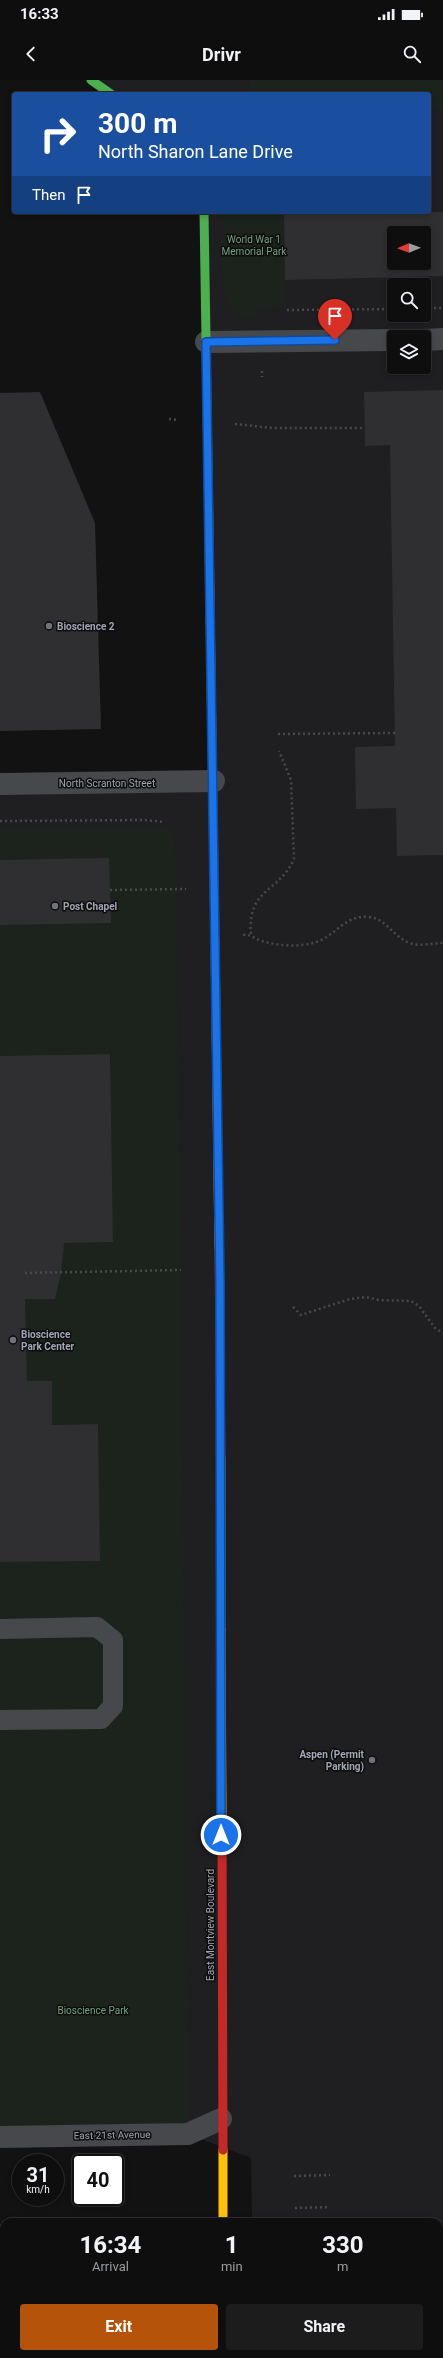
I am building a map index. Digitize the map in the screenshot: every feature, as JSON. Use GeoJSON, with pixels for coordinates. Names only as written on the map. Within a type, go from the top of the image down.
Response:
{"type":"FeatureCollection","features":[{"type":"Feature","properties":{"kind":"street"},"geometry":{"type":"LineString","coordinates":[[91,80],[108,92]]}},
{"type":"Feature","properties":{"kind":"street","name":"East Montview Boulevard"},"geometry":{"type":"LineString","coordinates":[[204,214],[214,781],[220,1283],[222,2218]]}},
{"type":"Feature","properties":{"kind":"street"},"geometry":{"type":"LineString","coordinates":[[206,342],[387,340]]}},
{"type":"Feature","properties":{"kind":"street"},"geometry":{"type":"LineString","coordinates":[[431,340],[443,340]]}},
{"type":"Feature","properties":{"kind":"street","name":"North Scranton Street"},"geometry":{"type":"LineString","coordinates":[[0,784],[214,781]]}},
{"type":"Feature","properties":{"kind":"street","name":"East 21st Avenue"},"geometry":{"type":"LineString","coordinates":[[0,2137],[188,2134],[221,2119]]}},
{"type":"Feature","properties":{"kind":"lane"},"geometry":{"type":"LineString","coordinates":[[0,1629],[98,1627],[113,1640],[113,1706],[101,1719],[0,1720]]}},
{"type":"Feature","properties":{"kind":"path"},"geometry":{"type":"LineString","coordinates":[[431,308],[443,308]]}},
{"type":"Feature","properties":{"kind":"path"},"geometry":{"type":"LineString","coordinates":[[297,310],[387,309]]}},
{"type":"Feature","properties":{"kind":"path"},"geometry":{"type":"LineString","coordinates":[[272,428],[364,428]]}},
{"type":"Feature","properties":{"kind":"path"},"geometry":{"type":"LineString","coordinates":[[278,734],[395,733]]}},
{"type":"Feature","properties":{"kind":"path"},"geometry":{"type":"LineString","coordinates":[[279,751],[291,780],[294,859],[288,871],[254,904],[249,917],[251,934],[261,941],[301,946],[324,940],[346,921],[357,917],[370,917],[384,922],[409,943],[422,945],[443,943]]}},
{"type":"Feature","properties":{"kind":"path"},"geometry":{"type":"LineString","coordinates":[[0,821],[144,820],[165,822]]}},
{"type":"Feature","properties":{"kind":"path"},"geometry":{"type":"LineString","coordinates":[[110,890],[215,888]]}},
{"type":"Feature","properties":{"kind":"path"},"geometry":{"type":"LineString","coordinates":[[25,1273],[181,1270]]}},
{"type":"Feature","properties":{"kind":"path"},"geometry":{"type":"LineString","coordinates":[[293,1307],[301,1315],[350,1299],[366,1297],[385,1301],[411,1301],[419,1306],[435,1328],[443,1333]]}},
{"type":"Feature","properties":{"kind":"path"},"geometry":{"type":"LineString","coordinates":[[294,2176],[330,2175]]}},
{"type":"Feature","properties":{"kind":"path"},"geometry":{"type":"LineString","coordinates":[[295,2208],[330,2207]]}},
{"type":"Feature","properties":{"kind":"shaded area"},"geometry":{"type":"Polygon","coordinates":[[[91,80],[443,80],[443,2218],[252,2218],[251,2158],[188,2134],[0,2137],[0,784],[214,781],[204,214],[431,214],[431,92],[108,92],[91,80]]]}},
{"type":"Feature","properties":{"kind":"green space"},"geometry":{"type":"Polygon","coordinates":[[[250,80],[443,80],[443,109],[431,110],[431,92],[249,92],[250,80]]]}},
{"type":"Feature","properties":{"kind":"green space","name":"World War 1 Memorial Park"},"geometry":{"type":"Polygon","coordinates":[[[223,214],[284,214],[285,280],[283,307],[255,308],[255,318],[237,313],[232,309],[227,301],[224,290],[222,248],[223,214]]]}},
{"type":"Feature","properties":{"kind":"green space","name":"Bioscience Park"},"geometry":{"type":"Polygon","coordinates":[[[0,829],[173,829],[177,889],[188,2134],[0,2137],[0,1562],[100,1561],[98,1424],[52,1425],[52,1381],[27,1381],[25,1299],[63,1243],[113,1242],[110,1054],[0,1056],[0,829]]]}},
{"type":"Feature","properties":{"kind":"building"},"geometry":{"type":"Polygon","coordinates":[[[431,212],[443,212],[443,276],[285,280],[284,214],[431,214],[431,212]]]}},
{"type":"Feature","properties":{"kind":"building"},"geometry":{"type":"Polygon","coordinates":[[[443,390],[443,855],[397,856],[396,808],[356,809],[355,747],[395,746],[390,445],[365,446],[364,392],[443,390]]]}},
{"type":"Feature","properties":{"kind":"building","name":"Bioscience 2"},"geometry":{"type":"Polygon","coordinates":[[[40,392],[95,523],[101,729],[0,731],[0,393],[40,392]]]}},
{"type":"Feature","properties":{"kind":"building","name":"Post Chapel"},"geometry":{"type":"Polygon","coordinates":[[[109,858],[111,923],[0,925],[0,860],[109,858]]]}},
{"type":"Feature","properties":{"kind":"building","name":"Bioscience Park Center"},"geometry":{"type":"Polygon","coordinates":[[[110,1054],[113,1242],[64,1243],[61,1273],[55,1299],[25,1299],[27,1381],[52,1381],[52,1425],[98,1424],[100,1561],[0,1562],[0,1056],[110,1054]]]}},
{"type":"Feature","properties":{"kind":"traffic: fast"},"geometry":{"type":"LineString","coordinates":[[91,80],[108,92]]}},
{"type":"Feature","properties":{"kind":"traffic: fast"},"geometry":{"type":"LineString","coordinates":[[204,214],[208,465]]}},
{"type":"Feature","properties":{"kind":"traffic: fast"},"geometry":{"type":"LineString","coordinates":[[221,1458],[221,1629]]}},
{"type":"Feature","properties":{"kind":"traffic: slow"},"geometry":{"type":"LineString","coordinates":[[208,465],[212,743]]}},
{"type":"Feature","properties":{"kind":"traffic: slow"},"geometry":{"type":"LineString","coordinates":[[215,942],[219,1248]]}},
{"type":"Feature","properties":{"kind":"traffic: slow"},"geometry":{"type":"LineString","coordinates":[[221,1629],[222,1822]]}},
{"type":"Feature","properties":{"kind":"traffic: slow"},"geometry":{"type":"LineString","coordinates":[[223,2150],[223,2218]]}},
{"type":"Feature","properties":{"kind":"traffic: jam"},"geometry":{"type":"LineString","coordinates":[[212,743],[215,942]]}},
{"type":"Feature","properties":{"kind":"traffic: jam"},"geometry":{"type":"LineString","coordinates":[[219,1248],[221,1458]]}},
{"type":"Feature","properties":{"kind":"traffic: jam"},"geometry":{"type":"LineString","coordinates":[[222,1822],[223,2150]]}},
{"type":"Feature","properties":{"kind":"place","name":"Bioscience 2"},"geometry":{"type":"Point","coordinates":[49,626]}},
{"type":"Feature","properties":{"kind":"place","name":"Post Chapel"},"geometry":{"type":"Point","coordinates":[55,906]}},
{"type":"Feature","properties":{"kind":"place","name":"Bioscience Park Center"},"geometry":{"type":"Point","coordinates":[13,1340]}},
{"type":"Feature","properties":{"kind":"place","name":"Aspen (Permit Parking)"},"geometry":{"type":"Point","coordinates":[372,1760]}},
{"type":"Feature","properties":{"kind":"route"},"geometry":{"type":"LineString","coordinates":[[221,1835],[220,1283],[206,342],[335,340]]}}]}
